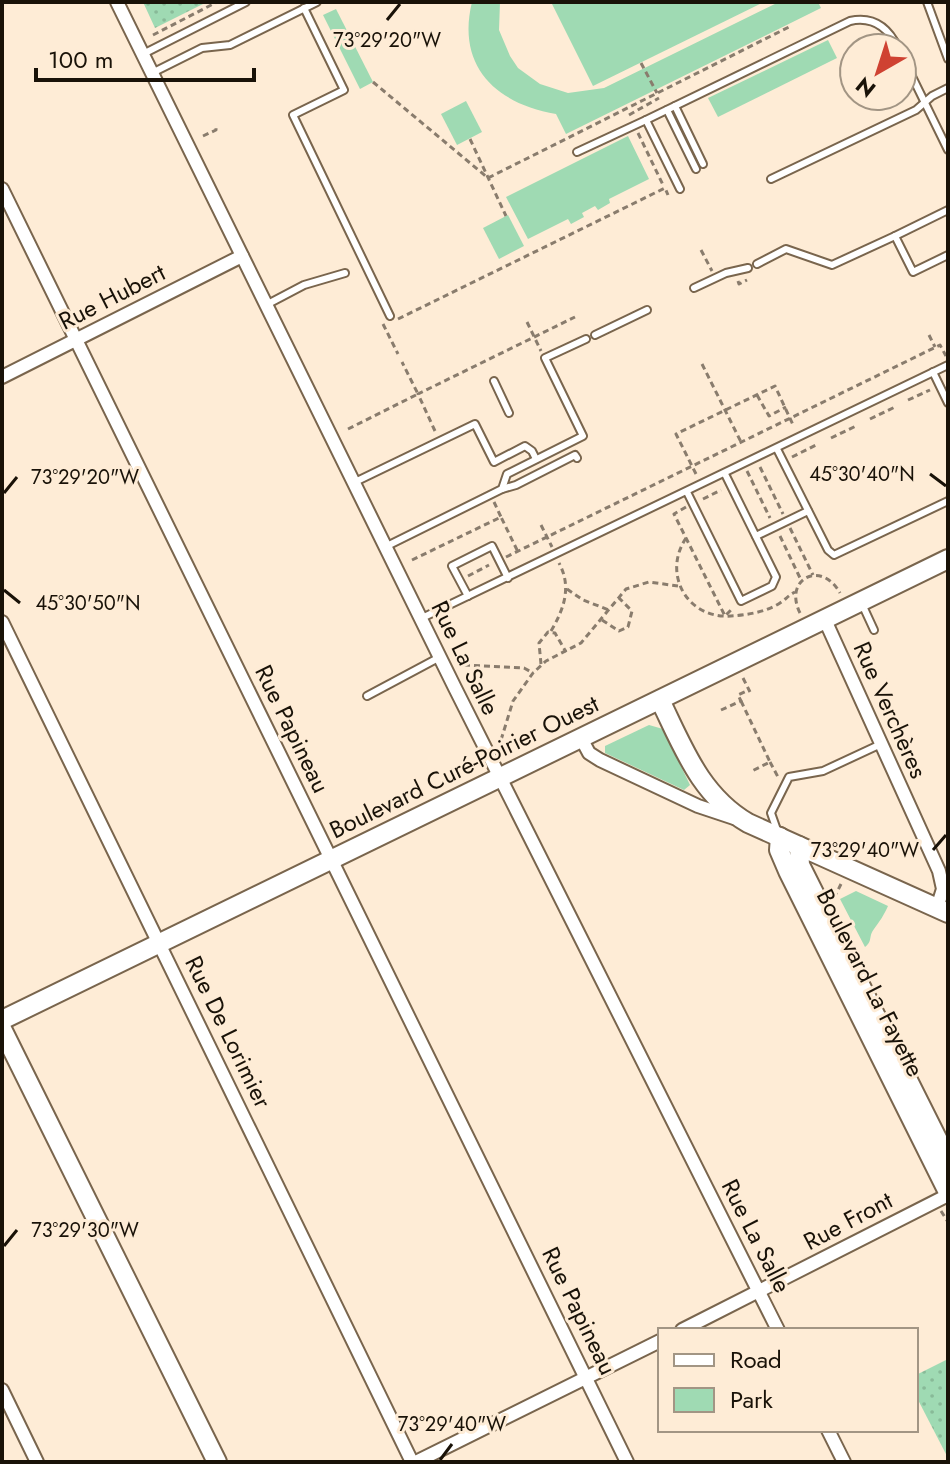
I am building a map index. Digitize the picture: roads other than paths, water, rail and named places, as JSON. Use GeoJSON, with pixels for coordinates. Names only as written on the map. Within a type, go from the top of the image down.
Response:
{"type":"FeatureCollection","features":[{"type":"Feature","properties":{"kind":"street","name":"Rue La Salle"},"geometry":{"type":"LineString","coordinates":[[117,2],[385,547],[777,1328]]}},
{"type":"Feature","properties":{"kind":"street","name":"Rue Papineau"},"geometry":{"type":"LineString","coordinates":[[2,189],[627,1462]]}},
{"type":"Feature","properties":{"kind":"street","name":"Rue Hubert"},"geometry":{"type":"LineString","coordinates":[[2,377],[242,256]]}},
{"type":"Feature","properties":{"kind":"street","name":"Boulevard Curé-Poirier Ouest"},"geometry":{"type":"LineString","coordinates":[[2,1020],[948,559]]}},
{"type":"Feature","properties":{"kind":"street","name":"Rue Verchères"},"geometry":{"type":"LineString","coordinates":[[825,620],[942,879],[942,911]]}},
{"type":"Feature","properties":{"kind":"street","name":"Rue De Lorimier"},"geometry":{"type":"LineString","coordinates":[[2,622],[414,1462]]}},
{"type":"Feature","properties":{"kind":"street"},"geometry":{"type":"LineString","coordinates":[[660,700],[694,770],[731,812],[748,823]]}},
{"type":"Feature","properties":{"kind":"street"},"geometry":{"type":"LineString","coordinates":[[581,738],[589,753],[600,760],[698,806],[748,823],[942,911]]}},
{"type":"Feature","properties":{"kind":"street","name":"Boulevard La Fayette"},"geometry":{"type":"LineString","coordinates":[[780,837],[779,850],[785,867],[948,1194]]}},
{"type":"Feature","properties":{"kind":"street","name":"Boulevard La Fayette"},"geometry":{"type":"LineString","coordinates":[[799,846],[800,865],[948,1160]]}},
{"type":"Feature","properties":{"kind":"street"},"geometry":{"type":"LineString","coordinates":[[2,1029],[217,1462]]}},
{"type":"Feature","properties":{"kind":"street","name":"Rue Front"},"geometry":{"type":"LineString","coordinates":[[686,1328],[948,1194]]}},
{"type":"Feature","properties":{"kind":"street"},"geometry":{"type":"LineString","coordinates":[[414,1462],[658,1342]]}},
{"type":"Feature","properties":{"kind":"street"},"geometry":{"type":"LineString","coordinates":[[2,1390],[37,1462]]}},
{"type":"Feature","properties":{"kind":"street"},"geometry":{"type":"LineString","coordinates":[[829,1432],[844,1462]]}},
{"type":"Feature","properties":{"kind":"lane"},"geometry":{"type":"LineString","coordinates":[[143,54],[247,2]]}},
{"type":"Feature","properties":{"kind":"lane"},"geometry":{"type":"LineString","coordinates":[[152,73],[202,48],[230,45],[317,2]]}},
{"type":"Feature","properties":{"kind":"lane"},"geometry":{"type":"LineString","coordinates":[[927,2],[948,59]]}},
{"type":"Feature","properties":{"kind":"lane"},"geometry":{"type":"LineString","coordinates":[[304,8],[344,90],[293,115],[390,316]]}},
{"type":"Feature","properties":{"kind":"lane"},"geometry":{"type":"LineString","coordinates":[[577,152],[850,21],[865,20],[888,32]]}},
{"type":"Feature","properties":{"kind":"lane"},"geometry":{"type":"LineString","coordinates":[[918,88],[948,150]]}},
{"type":"Feature","properties":{"kind":"lane"},"geometry":{"type":"LineString","coordinates":[[771,179],[916,110],[948,88]]}},
{"type":"Feature","properties":{"kind":"lane"},"geometry":{"type":"LineString","coordinates":[[667,110],[700,166],[675,106]]}},
{"type":"Feature","properties":{"kind":"lane"},"geometry":{"type":"LineString","coordinates":[[646,120],[680,189]]}},
{"type":"Feature","properties":{"kind":"lane"},"geometry":{"type":"LineString","coordinates":[[757,264],[786,249],[832,265],[948,210]]}},
{"type":"Feature","properties":{"kind":"lane"},"geometry":{"type":"LineString","coordinates":[[895,236],[913,272],[948,255]]}},
{"type":"Feature","properties":{"kind":"lane"},"geometry":{"type":"LineString","coordinates":[[355,267],[363,263]]}},
{"type":"Feature","properties":{"kind":"lane"},"geometry":{"type":"LineString","coordinates":[[694,288],[726,273],[748,268]]}},
{"type":"Feature","properties":{"kind":"lane"},"geometry":{"type":"LineString","coordinates":[[266,305],[304,285],[345,273]]}},
{"type":"Feature","properties":{"kind":"lane"},"geometry":{"type":"LineString","coordinates":[[595,335],[647,310]]}},
{"type":"Feature","properties":{"kind":"lane"},"geometry":{"type":"LineString","coordinates":[[502,489],[507,474],[583,436],[545,358],[586,339]]}},
{"type":"Feature","properties":{"kind":"lane"},"geometry":{"type":"LineString","coordinates":[[421,619],[948,365]]}},
{"type":"Feature","properties":{"kind":"lane"},"geometry":{"type":"LineString","coordinates":[[933,372],[948,403]]}},
{"type":"Feature","properties":{"kind":"lane"},"geometry":{"type":"LineString","coordinates":[[494,381],[509,413]]}},
{"type":"Feature","properties":{"kind":"lane"},"geometry":{"type":"LineString","coordinates":[[354,483],[475,424],[494,462],[525,446],[536,459]]}},
{"type":"Feature","properties":{"kind":"lane"},"geometry":{"type":"LineString","coordinates":[[777,449],[829,552],[837,555],[948,501]]}},
{"type":"Feature","properties":{"kind":"lane"},"geometry":{"type":"LineString","coordinates":[[385,547],[490,494],[516,485],[575,455],[577,458]]}},
{"type":"Feature","properties":{"kind":"lane"},"geometry":{"type":"LineString","coordinates":[[687,492],[741,601],[772,586],[776,580],[725,474]]}},
{"type":"Feature","properties":{"kind":"lane"},"geometry":{"type":"LineString","coordinates":[[756,536],[808,511]]}},
{"type":"Feature","properties":{"kind":"lane"},"geometry":{"type":"LineString","coordinates":[[468,596],[452,566],[492,546],[508,578]]}},
{"type":"Feature","properties":{"kind":"lane"},"geometry":{"type":"LineString","coordinates":[[861,602],[874,630]]}},
{"type":"Feature","properties":{"kind":"lane"},"geometry":{"type":"LineString","coordinates":[[367,696],[440,657]]}},
{"type":"Feature","properties":{"kind":"lane"},"geometry":{"type":"LineString","coordinates":[[780,837],[771,813],[792,775],[823,771],[881,744]]}}]}
